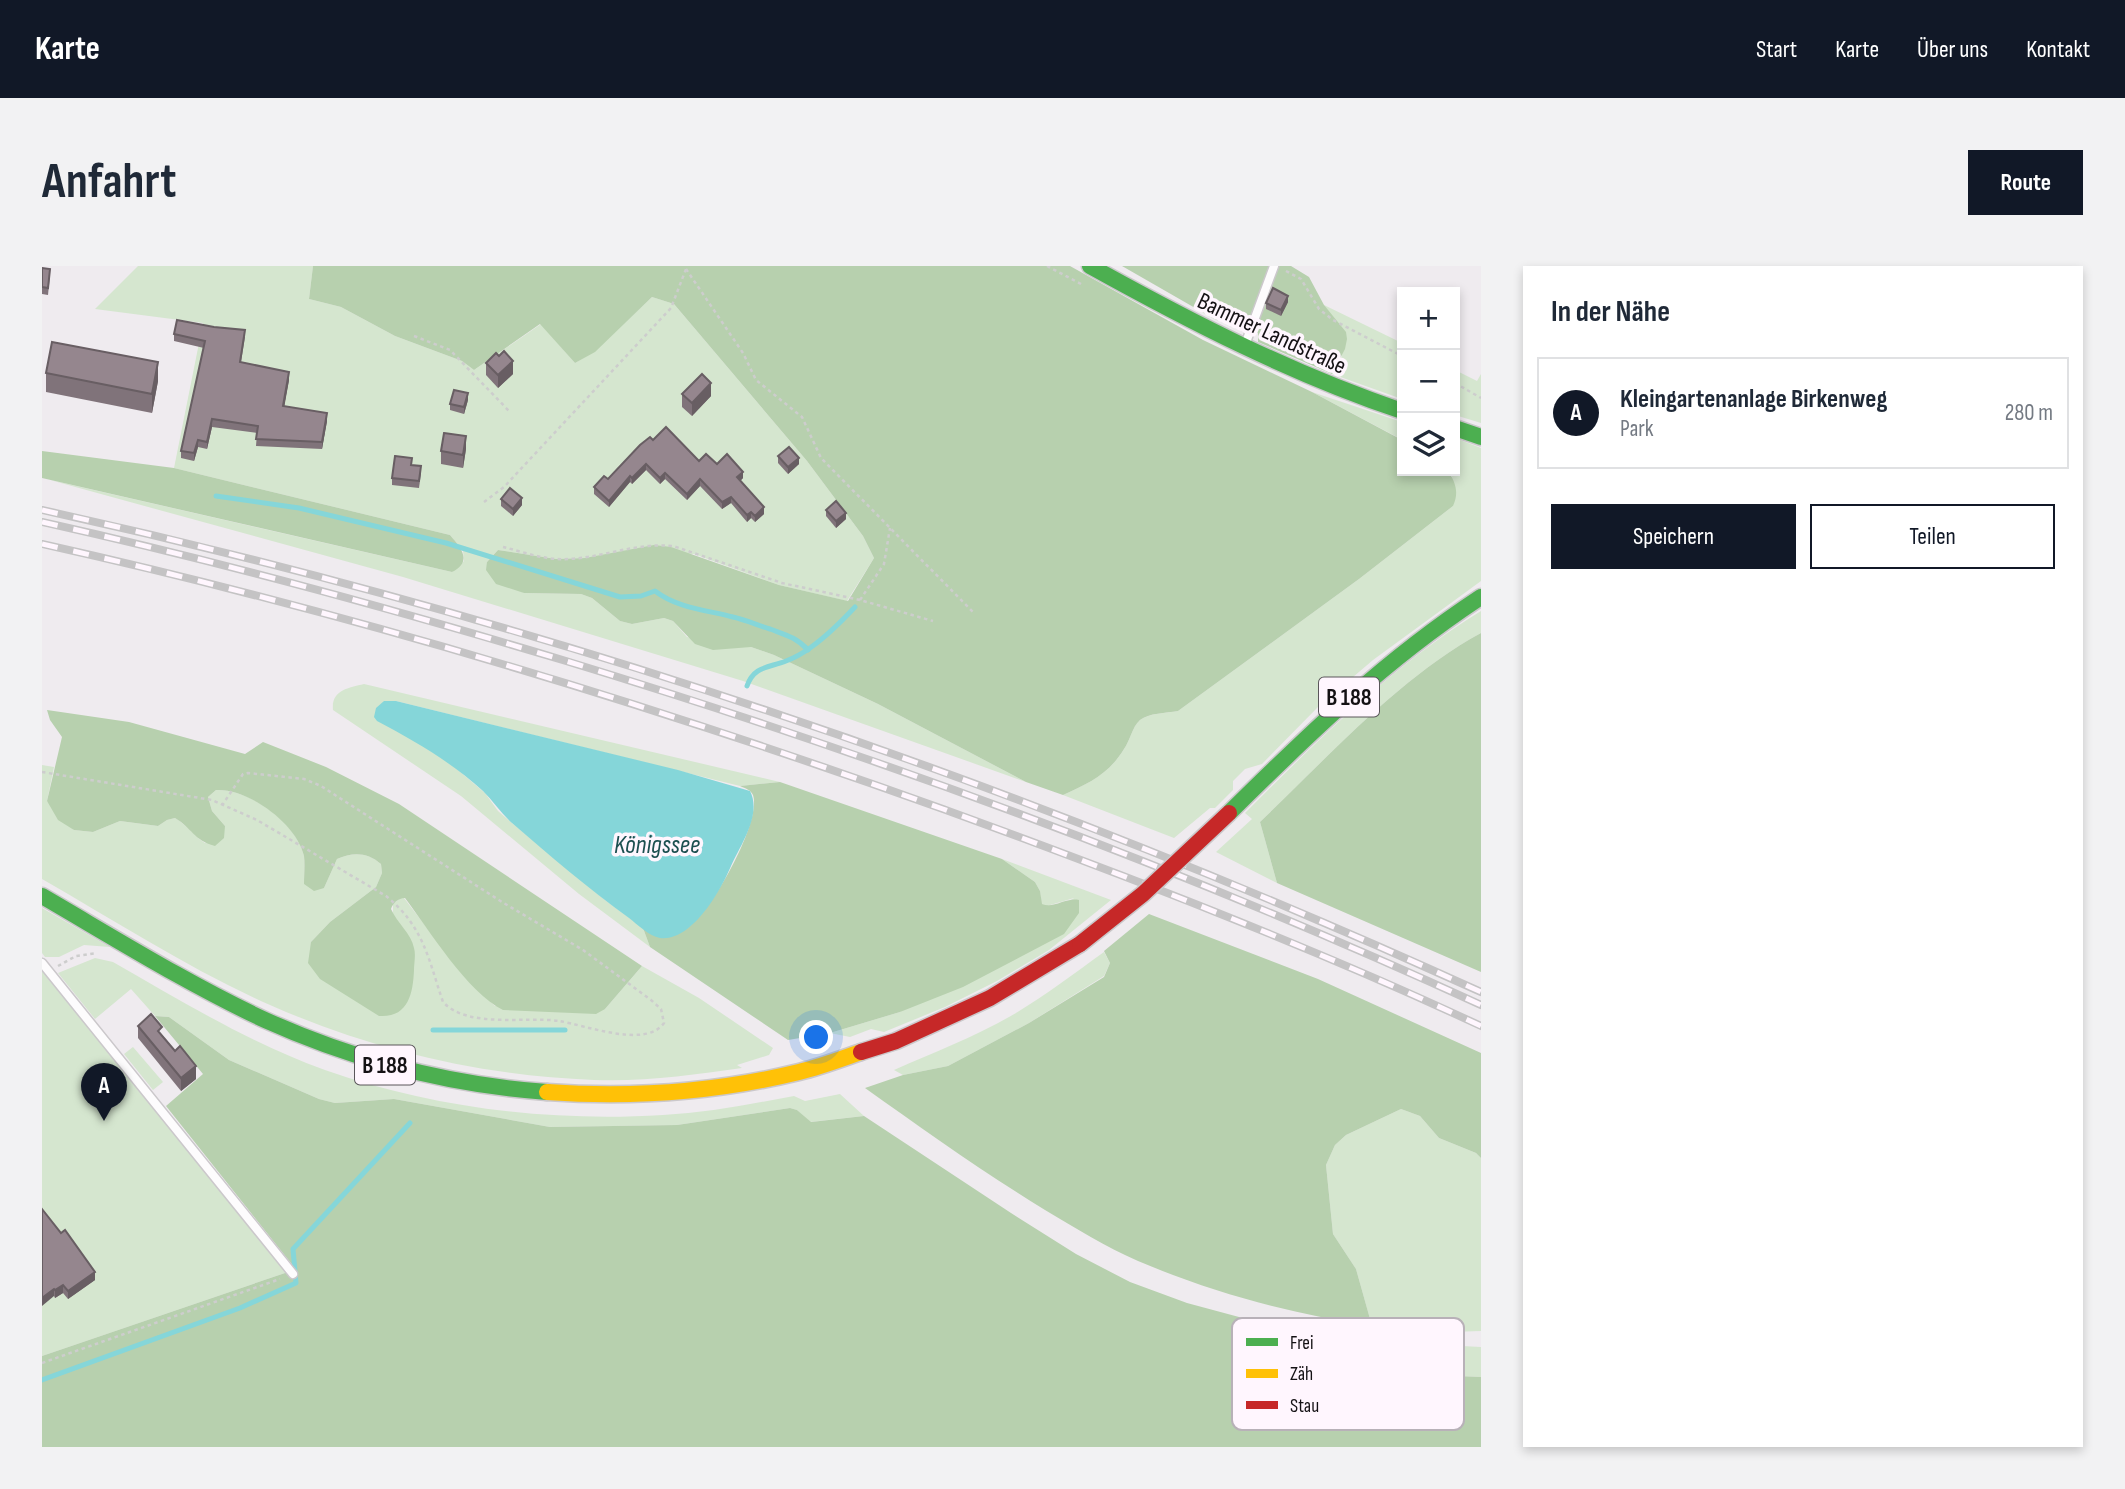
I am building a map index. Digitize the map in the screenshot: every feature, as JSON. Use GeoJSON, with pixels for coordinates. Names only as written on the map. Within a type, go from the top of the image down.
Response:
{"type":"FeatureCollection","features":[{"type":"Feature","properties":{"kind":"main road","name":"Bammer Landstraße"},"geometry":{"type":"LineString","coordinates":[[1090,266],[1243,349],[1323,384],[1397,409]]}},
{"type":"Feature","properties":{"kind":"main road"},"geometry":{"type":"LineString","coordinates":[[1460,430],[1481,437]]}},
{"type":"Feature","properties":{"kind":"main road","name":"B 188"},"geometry":{"type":"LineString","coordinates":[[42,896],[197,985],[265,1020],[338,1050],[408,1071],[473,1085],[577,1096],[676,1093],[764,1080],[864,1054],[966,1012],[1028,978],[1080,944],[1143,894],[1366,682],[1428,633],[1481,597]]}},
{"type":"Feature","properties":{"kind":"lane"},"geometry":{"type":"LineString","coordinates":[[1243,349],[1276,266]]}},
{"type":"Feature","properties":{"kind":"lane"},"geometry":{"type":"LineString","coordinates":[[42,963],[293,1274]]}},
{"type":"Feature","properties":{"kind":"path"},"geometry":{"type":"LineString","coordinates":[[1276,266],[1301,279],[1319,309],[1334,320],[1397,353]]}},
{"type":"Feature","properties":{"kind":"path"},"geometry":{"type":"LineString","coordinates":[[484,502],[512,479],[671,308],[686,269],[743,353],[756,380],[802,417],[821,458],[973,612]]}},
{"type":"Feature","properties":{"kind":"path"},"geometry":{"type":"LineString","coordinates":[[414,336],[450,350],[510,412]]}},
{"type":"Feature","properties":{"kind":"path"},"geometry":{"type":"LineString","coordinates":[[1460,386],[1481,398]]}},
{"type":"Feature","properties":{"kind":"path"},"geometry":{"type":"LineString","coordinates":[[860,600],[884,565],[890,528]]}},
{"type":"Feature","properties":{"kind":"path"},"geometry":{"type":"LineString","coordinates":[[503,547],[558,559],[631,546],[673,546],[782,583],[860,600],[933,621]]}},
{"type":"Feature","properties":{"kind":"path"},"geometry":{"type":"LineString","coordinates":[[42,772],[212,800],[257,820],[386,897],[403,910],[418,930],[443,1002],[452,1012],[502,1020],[559,1021],[592,1030],[618,1033],[645,1034],[658,1030],[664,1023],[661,1009],[583,950],[502,902],[321,786],[304,779],[248,773],[243,774],[223,804]]}},
{"type":"Feature","properties":{"kind":"path"},"geometry":{"type":"LineString","coordinates":[[42,1363],[293,1274]]}},
{"type":"Feature","properties":{"kind":"green space"},"geometry":{"type":"Polygon","coordinates":[[[138,266],[313,266],[309,299],[341,307],[395,336],[462,361],[474,370],[541,324],[575,363],[595,351],[652,297],[674,304],[807,461],[863,536],[874,558],[847,601],[779,585],[694,554],[556,559],[498,550],[487,562],[487,570],[524,593],[581,594],[592,598],[620,621],[632,624],[664,618],[673,621],[687,637],[737,647],[751,647],[774,655],[878,704],[1026,782],[743,681],[403,577],[50,480],[452,572],[464,561],[463,551],[450,535],[174,468],[203,323],[95,309],[138,266]]]}},
{"type":"Feature","properties":{"kind":"green space"},"geometry":{"type":"Polygon","coordinates":[[[313,266],[1070,266],[1203,340],[1312,392],[1397,437],[1397,476],[1451,476],[1455,484],[1456,497],[1453,506],[1359,579],[1178,711],[1140,720],[1118,758],[1105,772],[1063,795],[1026,782],[878,704],[774,655],[751,647],[713,650],[695,644],[673,621],[664,618],[632,624],[620,621],[592,598],[581,594],[524,593],[496,584],[486,570],[487,562],[498,550],[556,559],[585,558],[654,545],[671,547],[779,585],[848,601],[874,558],[863,536],[807,461],[674,304],[652,297],[595,352],[575,363],[540,324],[474,370],[462,361],[395,336],[341,307],[309,299],[313,266]]]}},
{"type":"Feature","properties":{"kind":"green space"},"geometry":{"type":"Polygon","coordinates":[[[1122,266],[1291,266],[1309,277],[1324,305],[1346,332],[1345,349],[1332,374],[1258,342],[1258,333],[1236,323],[1216,320],[1122,266]]]}},
{"type":"Feature","properties":{"kind":"green space"},"geometry":{"type":"Polygon","coordinates":[[[1324,305],[1397,341],[1397,397],[1332,374],[1342,356],[1324,305]]]}},
{"type":"Feature","properties":{"kind":"green space"},"geometry":{"type":"Polygon","coordinates":[[[1460,372],[1477,381],[1481,374],[1481,423],[1460,417],[1460,372]]]}},
{"type":"Feature","properties":{"kind":"green space"},"geometry":{"type":"Polygon","coordinates":[[[1312,392],[1397,420],[1397,437],[1312,392]]]}},
{"type":"Feature","properties":{"kind":"green space"},"geometry":{"type":"Polygon","coordinates":[[[1460,440],[1481,448],[1481,581],[1373,660],[1318,707],[1262,764],[1245,769],[1233,781],[1233,790],[1215,808],[1210,808],[1174,838],[1063,795],[1105,772],[1118,758],[1140,720],[1178,711],[1359,579],[1453,506],[1452,476],[1460,476],[1460,440]]]}},
{"type":"Feature","properties":{"kind":"green space"},"geometry":{"type":"Polygon","coordinates":[[[42,451],[174,468],[450,535],[463,554],[462,563],[452,572],[42,478],[42,451]]]}},
{"type":"Feature","properties":{"kind":"green space"},"geometry":{"type":"Polygon","coordinates":[[[1481,611],[1481,633],[1451,651],[1393,695],[1260,822],[1277,883],[1216,852],[1252,819],[1245,813],[1357,705],[1417,655],[1481,611]]]}},
{"type":"Feature","properties":{"kind":"green space"},"geometry":{"type":"Polygon","coordinates":[[[1481,633],[1481,972],[1277,883],[1260,822],[1393,695],[1451,651],[1481,633]]]}},
{"type":"Feature","properties":{"kind":"green space"},"geometry":{"type":"Polygon","coordinates":[[[364,684],[780,782],[740,786],[396,701],[412,739],[451,764],[485,793],[498,811],[512,823],[643,928],[650,947],[579,894],[461,796],[333,710],[338,694],[364,684]]]}},
{"type":"Feature","properties":{"kind":"green space"},"geometry":{"type":"Polygon","coordinates":[[[47,710],[129,722],[245,754],[263,742],[326,767],[399,804],[642,966],[605,1009],[596,1014],[503,1010],[490,1002],[463,976],[405,898],[402,898],[396,901],[391,909],[414,948],[412,988],[403,1009],[389,1016],[379,1016],[320,979],[308,963],[311,942],[330,922],[376,887],[382,873],[381,864],[360,854],[337,859],[324,888],[314,891],[304,884],[304,856],[292,832],[269,810],[229,791],[216,790],[208,797],[212,811],[225,826],[224,838],[215,846],[197,837],[175,818],[158,826],[120,821],[93,832],[74,830],[58,820],[47,801],[62,737],[50,720],[47,710]]]}},
{"type":"Feature","properties":{"kind":"green space"},"geometry":{"type":"Polygon","coordinates":[[[42,765],[54,767],[47,801],[74,830],[93,832],[120,821],[158,826],[175,818],[205,843],[225,826],[212,811],[208,797],[216,790],[229,791],[256,801],[292,831],[304,856],[304,884],[324,888],[337,859],[349,855],[365,855],[381,864],[382,873],[376,887],[330,922],[311,942],[393,914],[393,904],[404,898],[464,976],[495,1006],[605,1009],[642,966],[699,998],[773,1048],[769,1055],[737,1065],[742,1068],[649,1079],[594,1080],[510,1073],[428,1058],[309,1021],[212,977],[42,879],[42,765]]]}},
{"type":"Feature","properties":{"kind":"green space"},"geometry":{"type":"Polygon","coordinates":[[[780,782],[1002,859],[1035,882],[1042,904],[1079,900],[1079,913],[1064,934],[963,987],[900,1012],[830,1033],[788,1040],[650,947],[643,928],[650,933],[679,931],[697,919],[721,886],[750,825],[754,808],[753,795],[740,786],[780,782]]]}},
{"type":"Feature","properties":{"kind":"green space"},"geometry":{"type":"Polygon","coordinates":[[[1002,859],[1111,900],[1049,950],[997,981],[945,1007],[884,1032],[871,1029],[850,1037],[830,1033],[900,1012],[1074,898],[1047,906],[1041,904],[1040,891],[1035,882],[1002,859]]]}},
{"type":"Feature","properties":{"kind":"green space"},"geometry":{"type":"Polygon","coordinates":[[[42,908],[110,947],[84,945],[59,957],[45,957],[42,953],[42,908]]]}},
{"type":"Feature","properties":{"kind":"green space"},"geometry":{"type":"Polygon","coordinates":[[[1149,914],[1318,979],[1481,1053],[1481,1158],[1476,1153],[1439,1138],[1420,1116],[1401,1109],[1346,1135],[1335,1145],[1326,1165],[1333,1234],[1356,1269],[1370,1318],[1328,1318],[1253,1301],[1195,1283],[1126,1256],[1022,1196],[865,1088],[903,1075],[948,1066],[1029,1023],[1104,977],[1110,963],[1104,951],[1149,914]]]}},
{"type":"Feature","properties":{"kind":"green space"},"geometry":{"type":"Polygon","coordinates":[[[1104,952],[1110,963],[1104,976],[1029,1023],[948,1066],[903,1075],[894,1070],[1016,1013],[1104,952]]]}},
{"type":"Feature","properties":{"kind":"green space"},"geometry":{"type":"Polygon","coordinates":[[[95,958],[113,962],[216,1020],[297,1059],[366,1083],[449,1103],[535,1114],[620,1117],[696,1112],[794,1096],[805,1101],[840,1094],[864,1116],[810,1122],[797,1110],[790,1108],[677,1125],[550,1127],[394,1099],[335,1103],[319,1099],[229,1060],[169,1017],[155,1016],[131,989],[95,1019],[58,973],[95,958]]]}},
{"type":"Feature","properties":{"kind":"green space"},"geometry":{"type":"Polygon","coordinates":[[[42,971],[288,1272],[42,1356],[42,971]]]}},
{"type":"Feature","properties":{"kind":"green space"},"geometry":{"type":"Polygon","coordinates":[[[155,1016],[169,1017],[229,1060],[319,1099],[335,1103],[394,1099],[550,1127],[677,1125],[790,1108],[797,1110],[811,1122],[864,1116],[1076,1254],[1130,1282],[1187,1303],[1242,1318],[1232,1318],[1232,1430],[1464,1430],[1464,1376],[1481,1377],[1481,1447],[42,1447],[42,1356],[288,1272],[294,1267],[166,1106],[203,1074],[155,1016]]]}},
{"type":"Feature","properties":{"kind":"green space"},"geometry":{"type":"Polygon","coordinates":[[[133,1047],[163,1082],[153,1090],[124,1054],[133,1047]]]}},
{"type":"Feature","properties":{"kind":"green space"},"geometry":{"type":"Polygon","coordinates":[[[1401,1109],[1420,1116],[1439,1138],[1476,1153],[1481,1158],[1481,1331],[1464,1332],[1464,1318],[1370,1318],[1356,1269],[1333,1234],[1326,1165],[1335,1145],[1346,1135],[1401,1109]]]}},
{"type":"Feature","properties":{"kind":"green space"},"geometry":{"type":"Polygon","coordinates":[[[1464,1346],[1481,1347],[1481,1377],[1464,1376],[1464,1346]]]}},
{"type":"Feature","properties":{"kind":"water","name":"Königssee"},"geometry":{"type":"Polygon","coordinates":[[[384,701],[396,701],[678,770],[750,791],[754,809],[749,829],[720,888],[704,912],[683,932],[672,937],[656,937],[643,930],[555,860],[512,823],[483,791],[458,771],[419,744],[377,721],[374,717],[376,708],[384,701]]]}},
{"type":"Feature","properties":{"kind":"building"},"geometry":{"type":"Polygon","coordinates":[[[42,268],[50,269],[48,288],[42,287],[42,268]]]}},
{"type":"Feature","properties":{"kind":"building"},"geometry":{"type":"Polygon","coordinates":[[[1273,288],[1288,296],[1281,310],[1266,303],[1273,288]]]}},
{"type":"Feature","properties":{"kind":"building"},"geometry":{"type":"Polygon","coordinates":[[[177,320],[245,330],[240,362],[289,372],[283,406],[327,413],[322,442],[256,439],[258,426],[212,419],[207,442],[198,440],[194,453],[181,451],[205,341],[174,334],[177,320]]]}},
{"type":"Feature","properties":{"kind":"building"},"geometry":{"type":"Polygon","coordinates":[[[52,342],[158,362],[152,394],[46,373],[52,342]]]}},
{"type":"Feature","properties":{"kind":"building"},"geometry":{"type":"Polygon","coordinates":[[[504,351],[513,361],[498,375],[486,363],[496,353],[499,356],[504,351]]]}},
{"type":"Feature","properties":{"kind":"building"},"geometry":{"type":"Polygon","coordinates":[[[702,374],[711,383],[692,403],[682,394],[702,374]]]}},
{"type":"Feature","properties":{"kind":"building"},"geometry":{"type":"Polygon","coordinates":[[[454,390],[468,393],[464,407],[450,404],[454,390]]]}},
{"type":"Feature","properties":{"kind":"building"},"geometry":{"type":"Polygon","coordinates":[[[666,427],[699,461],[706,454],[717,464],[727,454],[743,472],[737,477],[764,507],[755,516],[751,512],[747,515],[731,497],[722,502],[700,479],[687,494],[665,473],[660,478],[646,464],[632,478],[630,476],[609,501],[594,487],[604,476],[608,479],[640,445],[650,437],[653,440],[666,427]]]}},
{"type":"Feature","properties":{"kind":"building"},"geometry":{"type":"Polygon","coordinates":[[[444,433],[466,436],[463,455],[441,451],[444,433]]]}},
{"type":"Feature","properties":{"kind":"building"},"geometry":{"type":"Polygon","coordinates":[[[789,447],[799,458],[788,467],[778,456],[789,447]]]}},
{"type":"Feature","properties":{"kind":"building"},"geometry":{"type":"Polygon","coordinates":[[[395,456],[412,458],[411,465],[421,466],[419,481],[392,478],[395,456]]]}},
{"type":"Feature","properties":{"kind":"building"},"geometry":{"type":"Polygon","coordinates":[[[510,488],[522,498],[513,509],[501,499],[510,488]]]}},
{"type":"Feature","properties":{"kind":"building"},"geometry":{"type":"Polygon","coordinates":[[[836,501],[846,513],[836,521],[826,510],[836,501]]]}},
{"type":"Feature","properties":{"kind":"building"},"geometry":{"type":"Polygon","coordinates":[[[151,1014],[162,1027],[158,1031],[175,1051],[180,1046],[196,1066],[181,1078],[138,1026],[151,1014]]]}},
{"type":"Feature","properties":{"kind":"building"},"geometry":{"type":"Polygon","coordinates":[[[42,1209],[61,1233],[65,1230],[95,1272],[68,1291],[63,1285],[42,1298],[42,1209]]]}},
{"type":"Feature","properties":{"kind":"waterway"},"geometry":{"type":"LineString","coordinates":[[216,496],[299,508],[446,543],[620,597],[641,596],[655,591],[682,605],[738,618],[786,635],[808,650]]}},
{"type":"Feature","properties":{"kind":"waterway"},"geometry":{"type":"LineString","coordinates":[[747,686],[758,671],[789,660],[810,648],[834,629],[855,607]]}},
{"type":"Feature","properties":{"kind":"waterway"},"geometry":{"type":"LineString","coordinates":[[433,1030],[565,1030]]}},
{"type":"Feature","properties":{"kind":"waterway"},"geometry":{"type":"LineString","coordinates":[[42,1380],[240,1308],[296,1283],[293,1249],[410,1123]]}},
{"type":"Feature","properties":{"kind":"railway"},"geometry":{"type":"LineString","coordinates":[[42,510],[227,553],[411,601],[774,713],[954,776],[1132,844],[1481,992]]}},
{"type":"Feature","properties":{"kind":"railway"},"geometry":{"type":"LineString","coordinates":[[42,522],[240,569],[436,623],[683,697],[915,776],[1144,861],[1257,907],[1481,1005]]}},
{"type":"Feature","properties":{"kind":"railway"},"geometry":{"type":"LineString","coordinates":[[42,544],[270,599],[384,630],[497,662],[721,732],[943,809],[1147,885],[1349,967],[1481,1026]]}},
{"type":"Feature","properties":{"kind":"traffic: fast"},"geometry":{"type":"LineString","coordinates":[[1090,266],[1243,346],[1321,381],[1397,409]]}},
{"type":"Feature","properties":{"kind":"traffic: fast"},"geometry":{"type":"LineString","coordinates":[[1460,430],[1481,437]]}},
{"type":"Feature","properties":{"kind":"traffic: fast"},"geometry":{"type":"LineString","coordinates":[[1229,813],[1319,726],[1380,672],[1481,597]]}},
{"type":"Feature","properties":{"kind":"traffic: fast"},"geometry":{"type":"LineString","coordinates":[[42,896],[152,961],[265,1020],[299,1034],[368,1059],[439,1077],[547,1092]]}},
{"type":"Feature","properties":{"kind":"traffic: slow"},"geometry":{"type":"LineString","coordinates":[[547,1092],[642,1094],[705,1089],[799,1072],[861,1052]]}},
{"type":"Feature","properties":{"kind":"traffic: jam"},"geometry":{"type":"LineString","coordinates":[[1080,944],[1143,894],[1229,813]]}},
{"type":"Feature","properties":{"kind":"traffic: jam"},"geometry":{"type":"LineString","coordinates":[[861,1052],[896,1041],[990,998],[1080,944]]}},
{"type":"Feature","properties":{"kind":"place","name":"Kleingartenanlage Birkenweg"},"geometry":{"type":"Point","coordinates":[104,1121]}}]}
